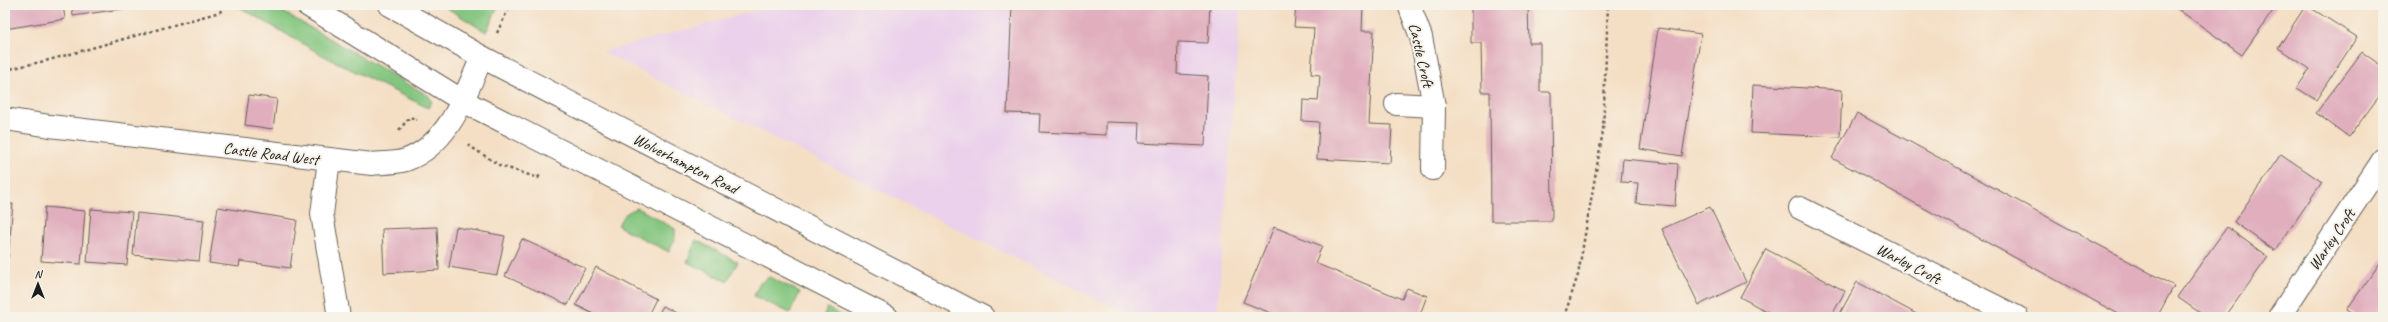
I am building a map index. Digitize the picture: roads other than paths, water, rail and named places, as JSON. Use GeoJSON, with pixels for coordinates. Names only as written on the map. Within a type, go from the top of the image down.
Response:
{"type":"FeatureCollection","features":[{"type":"Feature","properties":{"kind":"main road"},"geometry":{"type":"LineString","coordinates":[[307,5],[463,101],[887,317]]}},
{"type":"Feature","properties":{"kind":"main road","name":"Wolverhampton Road"},"geometry":{"type":"LineString","coordinates":[[390,5],[482,57],[983,317]]}},
{"type":"Feature","properties":{"kind":"main road","name":"Castle Croft"},"geometry":{"type":"LineString","coordinates":[[1409,5],[1421,37],[1434,106],[1434,169]]}},
{"type":"Feature","properties":{"kind":"main road","name":"Castle Road West"},"geometry":{"type":"LineString","coordinates":[[5,119],[329,160],[372,164],[406,160],[435,143],[463,101],[482,57]]}},
{"type":"Feature","properties":{"kind":"main road","name":"Castle Croft"},"geometry":{"type":"LineString","coordinates":[[1396,104],[1434,106]]}},
{"type":"Feature","properties":{"kind":"main road"},"geometry":{"type":"LineString","coordinates":[[329,160],[322,214],[339,317]]}},
{"type":"Feature","properties":{"kind":"main road","name":"Warley Croft"},"geometry":{"type":"LineString","coordinates":[[2279,317],[2383,160]]}},
{"type":"Feature","properties":{"kind":"main road","name":"Warley Croft"},"geometry":{"type":"LineString","coordinates":[[1800,208],[2017,317]]}}]}
